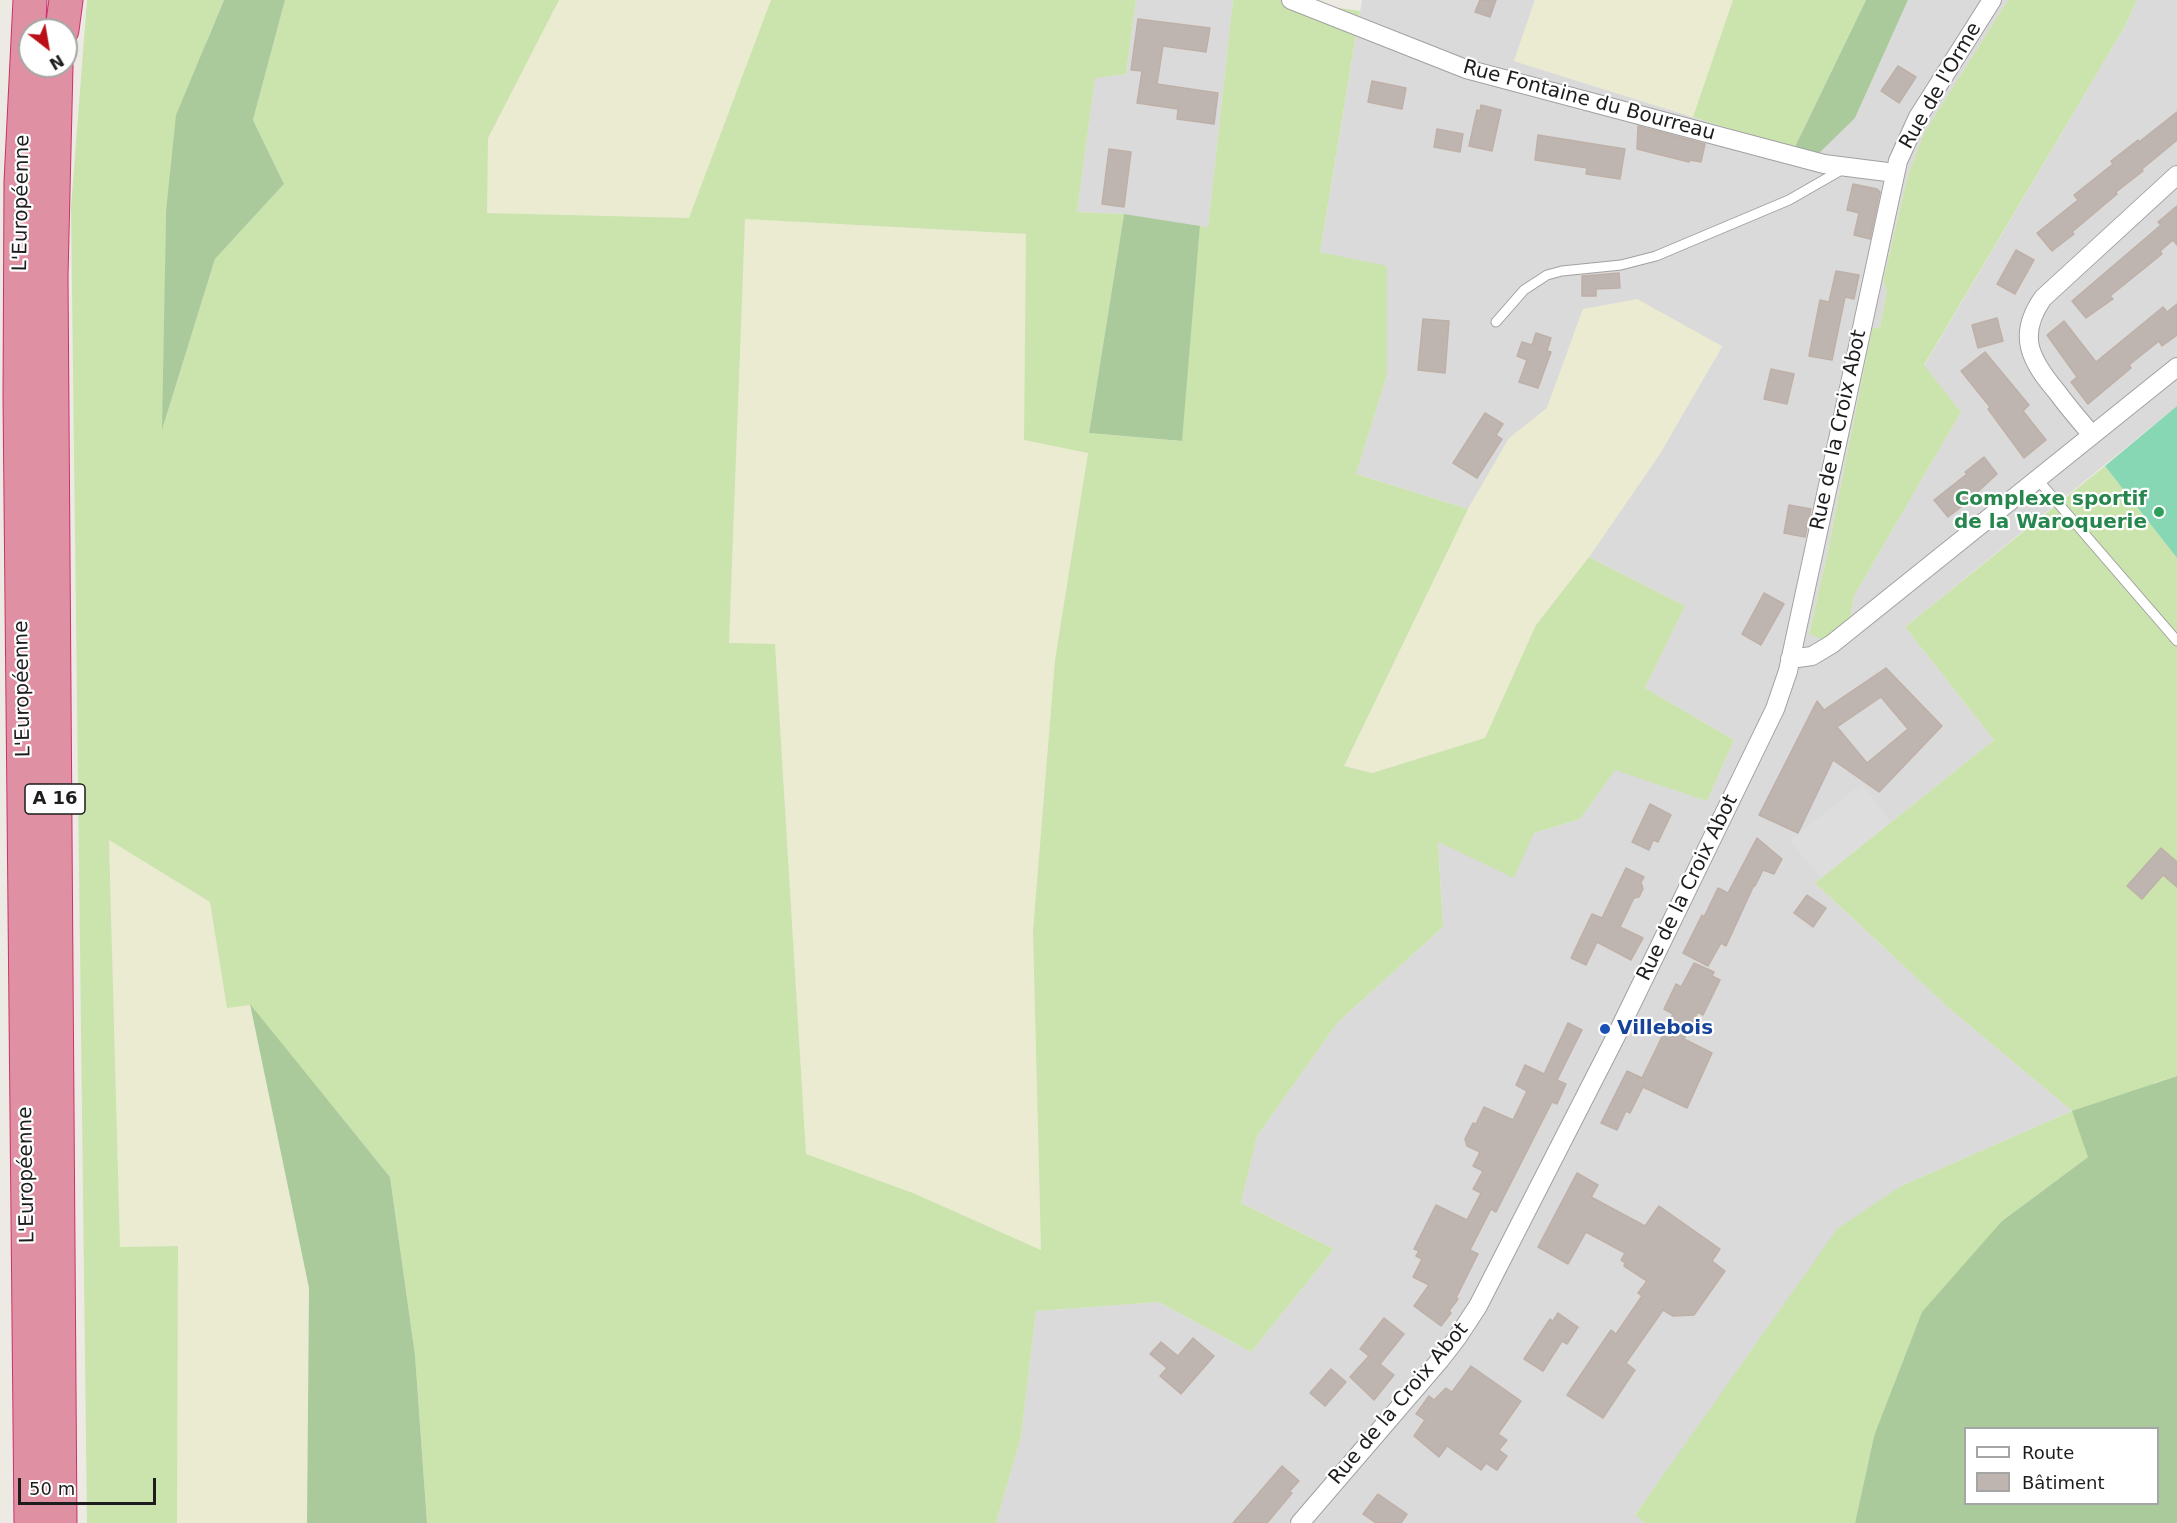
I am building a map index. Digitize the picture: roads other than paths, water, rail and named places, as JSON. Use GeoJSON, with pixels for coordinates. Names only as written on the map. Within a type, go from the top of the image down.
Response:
{"type":"FeatureCollection","features":[{"type":"Feature","properties":{"kind":"highway"},"geometry":{"type":"LineString","coordinates":[[12,0],[7,176],[20,397]]}},
{"type":"Feature","properties":{"kind":"highway","name":"L'Européenne"},"geometry":{"type":"LineString","coordinates":[[30,0],[21,182],[20,397],[31,1523]]}},
{"type":"Feature","properties":{"kind":"highway"},"geometry":{"type":"LineString","coordinates":[[60,0],[60,18]]}},
{"type":"Feature","properties":{"kind":"highway"},"geometry":{"type":"LineString","coordinates":[[62,18],[66,0]]}},
{"type":"Feature","properties":{"kind":"highway","name":"L'Européenne"},"geometry":{"type":"LineString","coordinates":[[56,78],[51,297],[60,1523]]}},
{"type":"Feature","properties":{"kind":"street","name":"Rue Fontaine du Bourreau"},"geometry":{"type":"LineString","coordinates":[[1291,0],[1456,65],[1824,164],[1895,173]]}},
{"type":"Feature","properties":{"kind":"street","name":"Rue de l'Orme"},"geometry":{"type":"LineString","coordinates":[[1895,173],[1918,117],[1992,0]]}},
{"type":"Feature","properties":{"kind":"street","name":"Rue de la Croix Abot"},"geometry":{"type":"LineString","coordinates":[[1300,1523],[1440,1360],[1478,1306],[1615,1038],[1779,701],[1895,173]]}},
{"type":"Feature","properties":{"kind":"street"},"geometry":{"type":"LineString","coordinates":[[2092,435],[2035,364],[2028,340],[2032,317],[2043,298],[2177,175]]}},
{"type":"Feature","properties":{"kind":"street"},"geometry":{"type":"LineString","coordinates":[[1790,659],[1812,656],[1832,644],[2177,367]]}},
{"type":"Feature","properties":{"kind":"lane"},"geometry":{"type":"LineString","coordinates":[[1496,322],[1524,290],[1547,275],[1562,271],[1621,265],[1656,256],[1789,200],[1845,168]]}},
{"type":"Feature","properties":{"kind":"lane"},"geometry":{"type":"LineString","coordinates":[[2038,480],[2177,641]]}},
{"type":"Feature","properties":{"kind":"place","name":"Complexe sportif de la Waroquerie"},"geometry":{"type":"Point","coordinates":[2159,512]}},
{"type":"Feature","properties":{"kind":"place","name":"Villebois"},"geometry":{"type":"Point","coordinates":[1605,1029]}}]}
